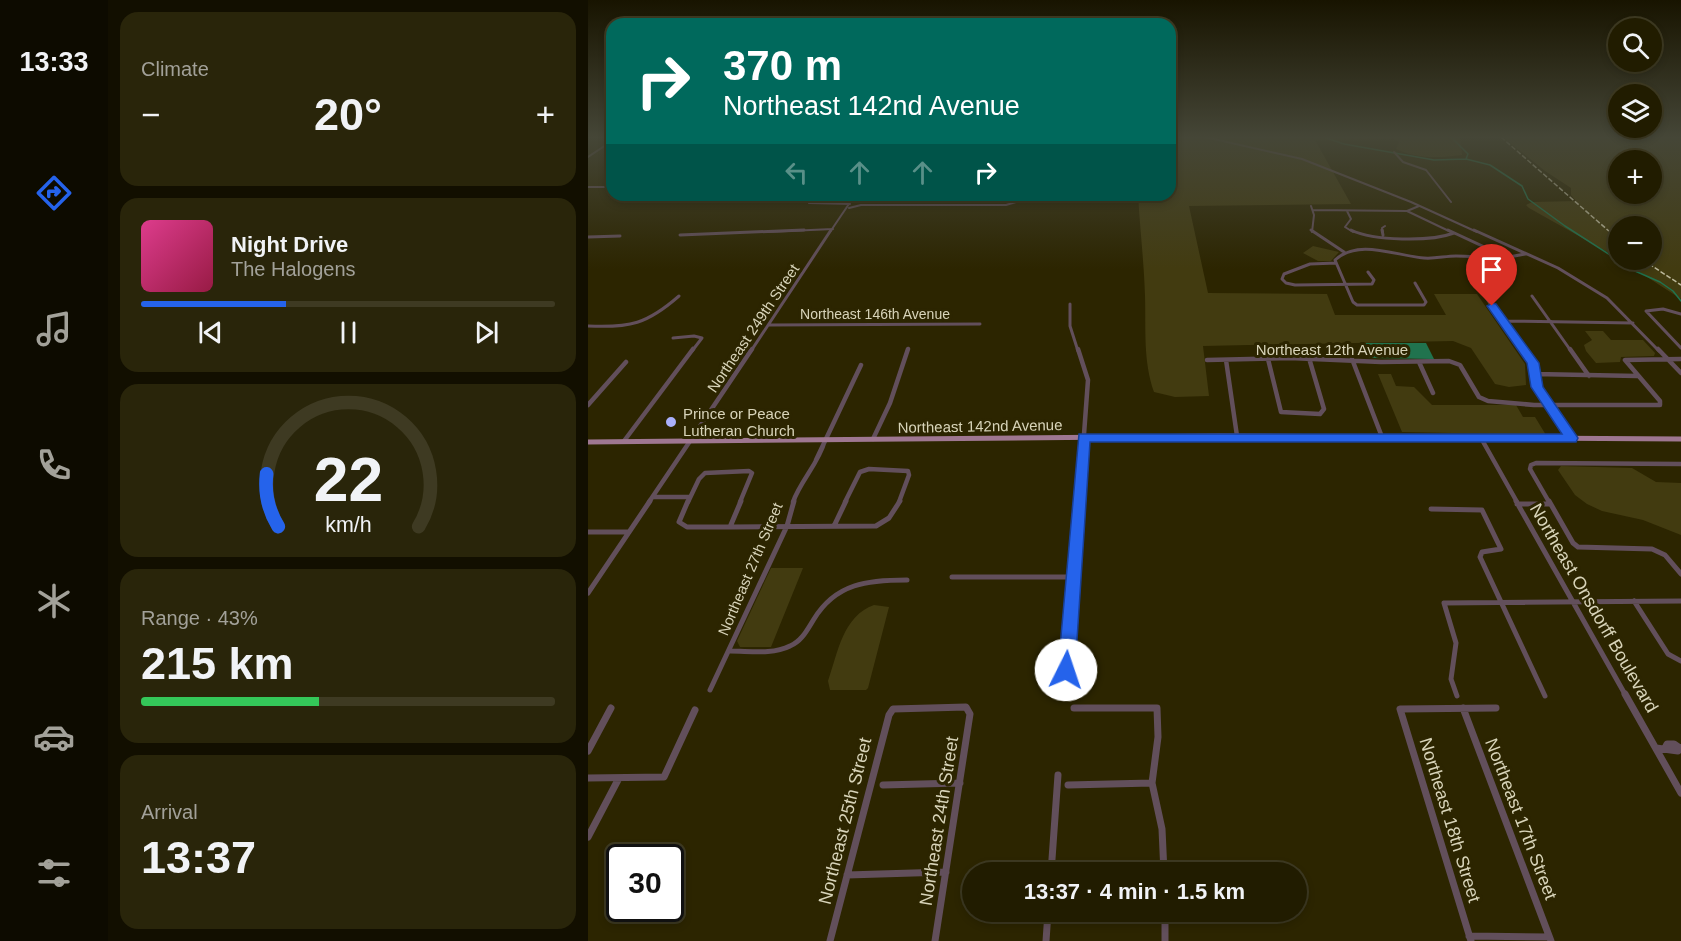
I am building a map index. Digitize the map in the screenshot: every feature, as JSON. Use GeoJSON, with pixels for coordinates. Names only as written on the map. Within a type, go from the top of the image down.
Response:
{"type":"FeatureCollection","features":[{"type":"Feature","properties":{"kind":"main road","name":"Northeast 142nd Avenue"},"geometry":{"type":"LineString","coordinates":[[588,442],[1237,436],[1681,439]]}},
{"type":"Feature","properties":{"kind":"street"},"geometry":{"type":"LineString","coordinates":[[1357,181],[1558,268],[1597,291],[1633,323],[1681,373]]}},
{"type":"Feature","properties":{"kind":"street"},"geometry":{"type":"LineString","coordinates":[[1435,181],[1451,202]]}},
{"type":"Feature","properties":{"kind":"street"},"geometry":{"type":"LineString","coordinates":[[588,187],[606,187]]}},
{"type":"Feature","properties":{"kind":"street"},"geometry":{"type":"LineString","coordinates":[[811,201],[809,203],[849,206],[1001,205],[1016,201]]}},
{"type":"Feature","properties":{"kind":"street","name":"Northeast 249th Street"},"geometry":{"type":"LineString","coordinates":[[588,593],[852,201]]}},
{"type":"Feature","properties":{"kind":"street"},"geometry":{"type":"LineString","coordinates":[[1344,252],[1311,231],[1312,208],[1347,211],[1407,211],[1419,206]]}},
{"type":"Feature","properties":{"kind":"street"},"geometry":{"type":"LineString","coordinates":[[1347,211],[1351,219],[1346,224],[1346,228],[1352,232],[1425,240],[1442,238],[1454,233]]}},
{"type":"Feature","properties":{"kind":"street"},"geometry":{"type":"LineString","coordinates":[[1407,211],[1510,258]]}},
{"type":"Feature","properties":{"kind":"street"},"geometry":{"type":"LineString","coordinates":[[1383,235],[1382,228],[1385,226]]}},
{"type":"Feature","properties":{"kind":"street"},"geometry":{"type":"LineString","coordinates":[[680,235],[834,229]]}},
{"type":"Feature","properties":{"kind":"street"},"geometry":{"type":"LineString","coordinates":[[588,237],[620,236]]}},
{"type":"Feature","properties":{"kind":"street"},"geometry":{"type":"LineString","coordinates":[[1415,283],[1426,302],[1424,305],[1357,305],[1336,263],[1336,258],[1344,252],[1361,249],[1427,258],[1453,256],[1510,258],[1525,254]]}},
{"type":"Feature","properties":{"kind":"street"},"geometry":{"type":"LineString","coordinates":[[1336,263],[1310,264],[1284,274],[1282,279],[1286,283],[1295,285],[1372,284],[1374,280],[1368,273]]}},
{"type":"Feature","properties":{"kind":"street"},"geometry":{"type":"LineString","coordinates":[[1484,295],[1533,363],[1537,387],[1572,438]]}},
{"type":"Feature","properties":{"kind":"street"},"geometry":{"type":"LineString","coordinates":[[588,326],[635,326],[655,316],[679,296]]}},
{"type":"Feature","properties":{"kind":"street"},"geometry":{"type":"LineString","coordinates":[[1532,296],[1589,376]]}},
{"type":"Feature","properties":{"kind":"street"},"geometry":{"type":"LineString","coordinates":[[1066,670],[1088,380],[1070,326],[1070,304]]}},
{"type":"Feature","properties":{"kind":"street"},"geometry":{"type":"LineString","coordinates":[[1681,314],[1664,309],[1646,311],[1681,348]]}},
{"type":"Feature","properties":{"kind":"street"},"geometry":{"type":"LineString","coordinates":[[1503,321],[1633,323]]}},
{"type":"Feature","properties":{"kind":"street","name":"Northeast 146th Avenue"},"geometry":{"type":"LineString","coordinates":[[769,325],[981,324]]}},
{"type":"Feature","properties":{"kind":"street"},"geometry":{"type":"LineString","coordinates":[[624,441],[702,338],[694,336],[673,338]]}},
{"type":"Feature","properties":{"kind":"street"},"geometry":{"type":"LineString","coordinates":[[873,439],[890,403],[908,350]]}},
{"type":"Feature","properties":{"kind":"street"},"geometry":{"type":"LineString","coordinates":[[1268,359],[1280,409],[1283,413],[1323,413],[1324,409],[1309,358]]}},
{"type":"Feature","properties":{"kind":"street","name":"Northeast 12th Avenue"},"geometry":{"type":"LineString","coordinates":[[1207,360],[1309,358],[1457,363],[1483,400],[1549,405]]}},
{"type":"Feature","properties":{"kind":"street"},"geometry":{"type":"LineString","coordinates":[[1352,359],[1382,437]]}},
{"type":"Feature","properties":{"kind":"street"},"geometry":{"type":"LineString","coordinates":[[1549,405],[1660,404],[1626,363],[1626,360],[1681,359]]}},
{"type":"Feature","properties":{"kind":"street"},"geometry":{"type":"LineString","coordinates":[[1226,360],[1237,436]]}},
{"type":"Feature","properties":{"kind":"street"},"geometry":{"type":"LineString","coordinates":[[588,405],[626,362]]}},
{"type":"Feature","properties":{"kind":"street"},"geometry":{"type":"LineString","coordinates":[[1419,362],[1434,393]]}},
{"type":"Feature","properties":{"kind":"street","name":"Northeast 27th Street"},"geometry":{"type":"LineString","coordinates":[[710,690],[787,526],[795,500],[816,460],[821,455],[825,440],[861,365]]}},
{"type":"Feature","properties":{"kind":"street"},"geometry":{"type":"LineString","coordinates":[[1535,374],[1638,376]]}},
{"type":"Feature","properties":{"kind":"street","name":"Northeast Onsdorff Boulevard"},"geometry":{"type":"LineString","coordinates":[[1481,438],[1681,793]]}},
{"type":"Feature","properties":{"kind":"street"},"geometry":{"type":"LineString","coordinates":[[1681,464],[1536,463],[1531,465],[1530,471],[1578,547],[1648,548],[1661,552],[1681,574]]}},
{"type":"Feature","properties":{"kind":"street"},"geometry":{"type":"LineString","coordinates":[[730,527],[752,472],[710,472],[702,475],[679,519],[681,524],[687,527],[730,527],[787,526],[834,526],[876,526],[887,522],[894,514],[909,475],[908,471],[869,469],[862,471],[856,477],[834,526]]}},
{"type":"Feature","properties":{"kind":"street"},"geometry":{"type":"LineString","coordinates":[[652,497],[690,497]]}},
{"type":"Feature","properties":{"kind":"street"},"geometry":{"type":"LineString","coordinates":[[1517,504],[1550,504]]}},
{"type":"Feature","properties":{"kind":"street"},"geometry":{"type":"LineString","coordinates":[[1431,509],[1482,510],[1486,515],[1501,549],[1481,553],[1480,557],[1545,696]]}},
{"type":"Feature","properties":{"kind":"street"},"geometry":{"type":"LineString","coordinates":[[588,532],[629,532]]}},
{"type":"Feature","properties":{"kind":"street"},"geometry":{"type":"LineString","coordinates":[[952,578],[1072,577]]}},
{"type":"Feature","properties":{"kind":"street"},"geometry":{"type":"LineString","coordinates":[[730,651],[773,651],[790,647],[804,637],[824,603],[836,592],[865,580],[908,580]]}},
{"type":"Feature","properties":{"kind":"street"},"geometry":{"type":"LineString","coordinates":[[1457,696],[1451,679],[1456,643],[1444,603],[1681,601]]}},
{"type":"Feature","properties":{"kind":"street"},"geometry":{"type":"LineString","coordinates":[[1634,602],[1668,654],[1681,661]]}},
{"type":"Feature","properties":{"kind":"street","name":"Northeast 25th Street"},"geometry":{"type":"LineString","coordinates":[[830,941],[886,721],[893,709],[966,707]]}},
{"type":"Feature","properties":{"kind":"street","name":"Northeast 24th Street"},"geometry":{"type":"LineString","coordinates":[[935,941],[970,714],[966,707]]}},
{"type":"Feature","properties":{"kind":"street"},"geometry":{"type":"LineString","coordinates":[[588,751],[611,708]]}},
{"type":"Feature","properties":{"kind":"street"},"geometry":{"type":"LineString","coordinates":[[1074,708],[1157,708],[1158,737],[1152,783],[1162,830],[1163,862]]}},
{"type":"Feature","properties":{"kind":"street"},"geometry":{"type":"LineString","coordinates":[[1463,708],[1496,708]]}},
{"type":"Feature","properties":{"kind":"street","name":"Northeast 18th Street"},"geometry":{"type":"LineString","coordinates":[[1463,708],[1400,709],[1470,938]]}},
{"type":"Feature","properties":{"kind":"street","name":"Northeast 17th Street"},"geometry":{"type":"LineString","coordinates":[[1463,708],[1550,939]]}},
{"type":"Feature","properties":{"kind":"street"},"geometry":{"type":"LineString","coordinates":[[588,778],[664,777],[696,710]]}},
{"type":"Feature","properties":{"kind":"street"},"geometry":{"type":"LineString","coordinates":[[1656,748],[1665,748],[1670,751],[1678,751],[1680,748]]}},
{"type":"Feature","properties":{"kind":"street"},"geometry":{"type":"LineString","coordinates":[[1052,862],[1058,775]]}},
{"type":"Feature","properties":{"kind":"street"},"geometry":{"type":"LineString","coordinates":[[588,837],[619,778]]}},
{"type":"Feature","properties":{"kind":"street"},"geometry":{"type":"LineString","coordinates":[[883,784],[960,783]]}},
{"type":"Feature","properties":{"kind":"street"},"geometry":{"type":"LineString","coordinates":[[1068,785],[1152,783]]}},
{"type":"Feature","properties":{"kind":"street"},"geometry":{"type":"LineString","coordinates":[[847,875],[946,872]]}},
{"type":"Feature","properties":{"kind":"street"},"geometry":{"type":"LineString","coordinates":[[1046,941],[1047,922]]}},
{"type":"Feature","properties":{"kind":"street"},"geometry":{"type":"LineString","coordinates":[[1165,922],[1165,941]]}},
{"type":"Feature","properties":{"kind":"street"},"geometry":{"type":"LineString","coordinates":[[1470,938],[1550,939]]}},
{"type":"Feature","properties":{"kind":"shaded area"},"geometry":{"type":"Polygon","coordinates":[[[1176,181],[1338,181],[1351,204],[1189,206],[1208,293],[1327,294],[1335,315],[1446,315],[1434,294],[1477,294],[1525,364],[1526,385],[1509,387],[1495,384],[1471,348],[1453,341],[1203,346],[1209,396],[1175,397],[1154,392],[1147,357],[1138,201],[1176,201],[1176,181]]]}},
{"type":"Feature","properties":{"kind":"shaded area"},"geometry":{"type":"Polygon","coordinates":[[[1560,181],[1608,181],[1608,204],[1662,204],[1662,181],[1681,181],[1681,299],[1636,270],[1662,270],[1662,216],[1608,216],[1608,252],[1526,205],[1532,202],[1576,201],[1571,195],[1571,188],[1560,181]]]}},
{"type":"Feature","properties":{"kind":"shaded area"},"geometry":{"type":"Polygon","coordinates":[[[1313,246],[1339,252],[1331,261],[1318,261],[1303,253],[1313,246]]]}},
{"type":"Feature","properties":{"kind":"shaded area"},"geometry":{"type":"Polygon","coordinates":[[[1585,331],[1603,331],[1611,340],[1643,340],[1655,353],[1654,356],[1621,357],[1620,362],[1596,363],[1586,351],[1584,345],[1592,340],[1585,331]]]}},
{"type":"Feature","properties":{"kind":"shaded area"},"geometry":{"type":"Polygon","coordinates":[[[1364,343],[1426,343],[1434,359],[1369,358],[1364,343]]]}},
{"type":"Feature","properties":{"kind":"shaded area"},"geometry":{"type":"Polygon","coordinates":[[[1378,374],[1391,374],[1396,386],[1414,387],[1432,405],[1516,405],[1523,417],[1535,417],[1546,435],[1402,432],[1378,374]]]}},
{"type":"Feature","properties":{"kind":"shaded area"},"geometry":{"type":"Polygon","coordinates":[[[1561,466],[1632,468],[1656,482],[1681,483],[1681,535],[1643,520],[1602,511],[1587,504],[1575,495],[1558,470],[1561,466]]]}},
{"type":"Feature","properties":{"kind":"shaded area"},"geometry":{"type":"Polygon","coordinates":[[[771,568],[803,568],[771,647],[740,647],[737,641],[771,568]]]}},
{"type":"Feature","properties":{"kind":"shaded area"},"geometry":{"type":"Polygon","coordinates":[[[874,605],[889,607],[868,688],[866,690],[830,690],[828,681],[848,626],[855,617],[874,605]]]}},
{"type":"Feature","properties":{"kind":"waterway"},"geometry":{"type":"LineString","coordinates":[[1514,181],[1522,186],[1528,199],[1565,226],[1635,271],[1660,282],[1673,291],[1681,301]]}},
{"type":"Feature","properties":{"kind":"railway"},"geometry":{"type":"LineString","coordinates":[[1551,181],[1608,230]]}},
{"type":"Feature","properties":{"kind":"railway"},"geometry":{"type":"LineString","coordinates":[[1658,270],[1681,285]]}},
{"type":"Feature","properties":{"kind":"place","name":"Prince or Peace Lutheran Church"},"geometry":{"type":"Point","coordinates":[671,422]}},
{"type":"Feature","properties":{"kind":"route"},"geometry":{"type":"LineString","coordinates":[[1066,670],[1083,437],[1572,438],[1537,387],[1535,366],[1492,306]]}}]}
